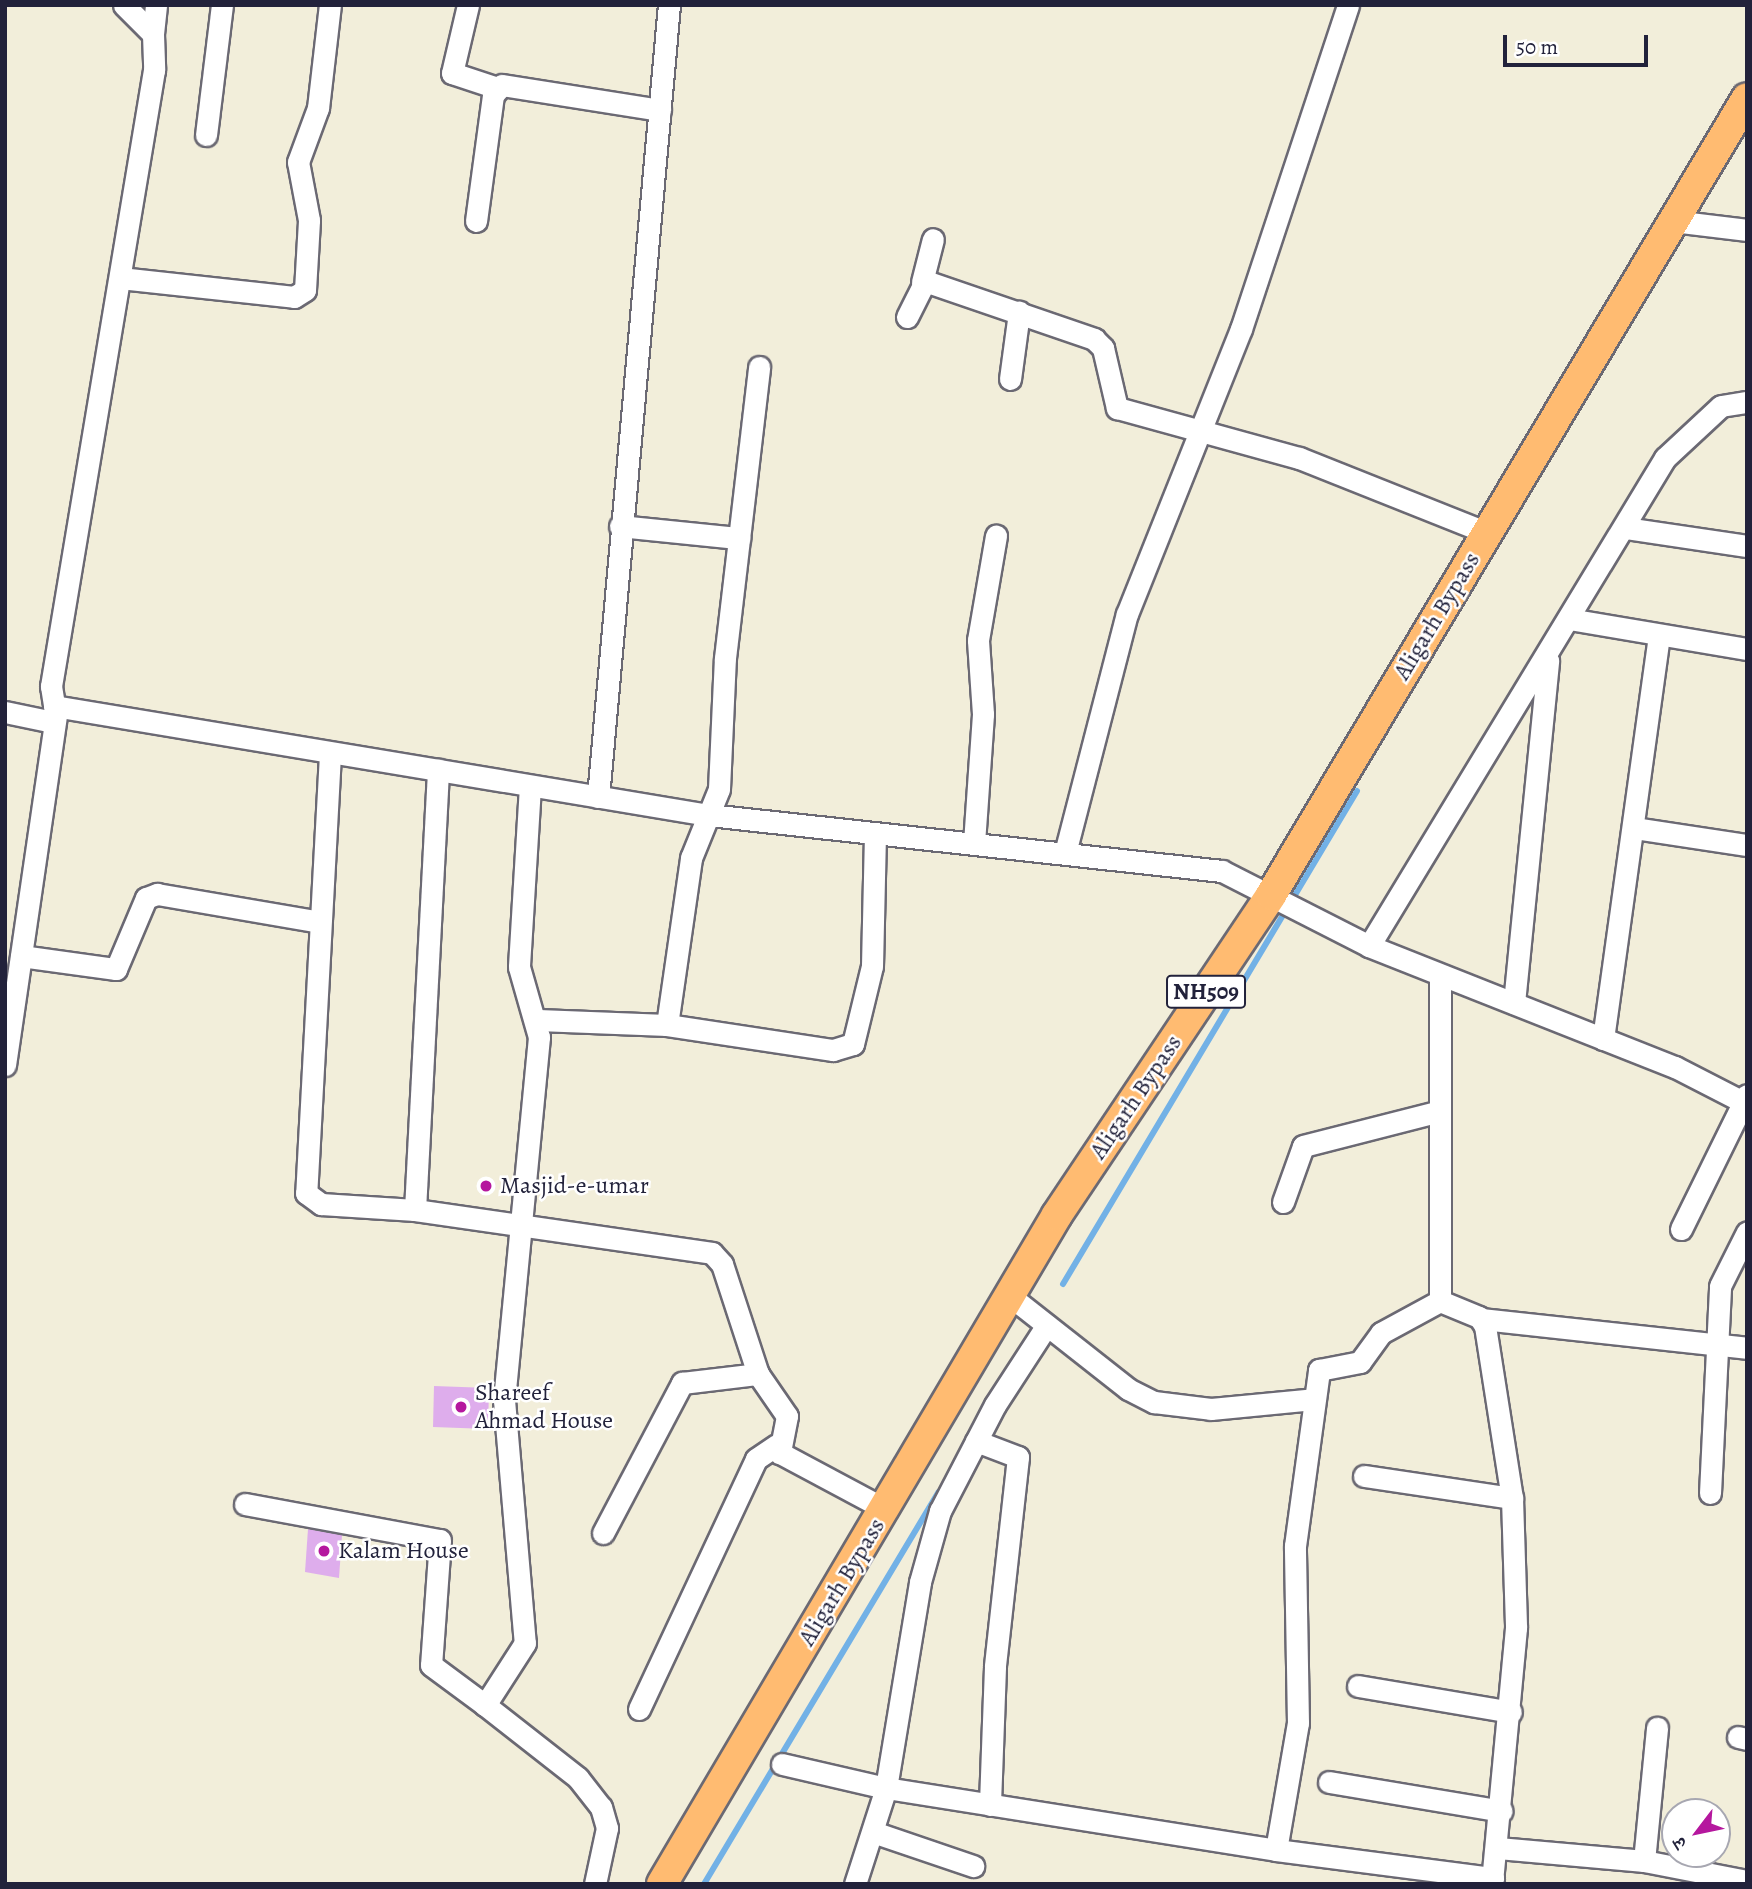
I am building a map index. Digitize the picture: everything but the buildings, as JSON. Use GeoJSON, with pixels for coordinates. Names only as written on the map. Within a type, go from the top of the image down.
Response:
{"type":"FeatureCollection","features":[{"type":"Feature","properties":{"kind":"highway","name":"Aligarh Bypass"},"geometry":{"type":"LineString","coordinates":[[662,1884],[1010,1296],[1284,902],[1487,533],[1744,106]]}},
{"type":"Feature","properties":{"kind":"street"},"geometry":{"type":"LineString","coordinates":[[124,5],[153,34]]}},
{"type":"Feature","properties":{"kind":"street"},"geometry":{"type":"LineString","coordinates":[[5,1065],[55,715],[51,686],[154,70],[153,34],[156,5]]}},
{"type":"Feature","properties":{"kind":"street"},"geometry":{"type":"LineString","coordinates":[[206,135],[222,5]]}},
{"type":"Feature","properties":{"kind":"street"},"geometry":{"type":"LineString","coordinates":[[120,278],[294,297],[306,290],[309,220],[298,162],[318,108],[330,5]]}},
{"type":"Feature","properties":{"kind":"street"},"geometry":{"type":"LineString","coordinates":[[468,5],[452,73],[497,88],[506,84],[660,110]]}},
{"type":"Feature","properties":{"kind":"street"},"geometry":{"type":"LineString","coordinates":[[598,797],[620,526],[669,5]]}},
{"type":"Feature","properties":{"kind":"street"},"geometry":{"type":"LineString","coordinates":[[1065,853],[1127,614],[1202,432],[1348,5]]}},
{"type":"Feature","properties":{"kind":"street"},"geometry":{"type":"LineString","coordinates":[[476,221],[497,88]]}},
{"type":"Feature","properties":{"kind":"street"},"geometry":{"type":"LineString","coordinates":[[1673,221],[1747,230]]}},
{"type":"Feature","properties":{"kind":"street"},"geometry":{"type":"LineString","coordinates":[[906,317],[922,282],[933,239]]}},
{"type":"Feature","properties":{"kind":"street"},"geometry":{"type":"LineString","coordinates":[[922,282],[1019,312],[1100,343],[1118,408],[1299,458],[1487,533]]}},
{"type":"Feature","properties":{"kind":"street"},"geometry":{"type":"LineString","coordinates":[[1010,379],[1019,312]]}},
{"type":"Feature","properties":{"kind":"street"},"geometry":{"type":"LineString","coordinates":[[667,1025],[691,859],[719,789],[739,538],[759,367]]}},
{"type":"Feature","properties":{"kind":"street"},"geometry":{"type":"LineString","coordinates":[[1369,946],[1674,446],[1728,402],[1747,402]]}},
{"type":"Feature","properties":{"kind":"street"},"geometry":{"type":"LineString","coordinates":[[620,526],[739,538]]}},
{"type":"Feature","properties":{"kind":"street"},"geometry":{"type":"LineString","coordinates":[[1625,528],[1747,546]]}},
{"type":"Feature","properties":{"kind":"street"},"geometry":{"type":"LineString","coordinates":[[974,843],[983,714],[978,640],[996,536]]}},
{"type":"Feature","properties":{"kind":"street"},"geometry":{"type":"LineString","coordinates":[[1569,619],[1659,637],[1747,649]]}},
{"type":"Feature","properties":{"kind":"street"},"geometry":{"type":"LineString","coordinates":[[1603,1039],[1659,637]]}},
{"type":"Feature","properties":{"kind":"street"},"geometry":{"type":"LineString","coordinates":[[1514,1003],[1548,656]]}},
{"type":"Feature","properties":{"kind":"street"},"geometry":{"type":"LineString","coordinates":[[5,712],[55,715],[330,754],[709,815],[1222,871],[1369,946],[1440,977],[1603,1039],[1746,1101],[1699,1183],[1681,1229]]}},
{"type":"Feature","properties":{"kind":"street"},"geometry":{"type":"LineString","coordinates":[[330,754],[306,1193],[321,1204],[415,1210],[526,1224],[718,1257],[758,1374],[789,1422],[777,1446],[756,1459],[639,1709]]}},
{"type":"Feature","properties":{"kind":"street"},"geometry":{"type":"LineString","coordinates":[[415,1210],[438,770]]}},
{"type":"Feature","properties":{"kind":"street"},"geometry":{"type":"LineString","coordinates":[[485,1705],[524,1650],[504,1400],[526,1224],[538,1020],[519,967],[530,786]]}},
{"type":"Feature","properties":{"kind":"street"},"geometry":{"type":"LineString","coordinates":[[1634,828],[1747,845]]}},
{"type":"Feature","properties":{"kind":"street"},"geometry":{"type":"LineString","coordinates":[[538,1020],[667,1025],[833,1050],[853,1044],[872,966],[875,833]]}},
{"type":"Feature","properties":{"kind":"street"},"geometry":{"type":"LineString","coordinates":[[21,956],[116,969],[146,898],[157,894],[320,922]]}},
{"type":"Feature","properties":{"kind":"street"},"geometry":{"type":"LineString","coordinates":[[1440,977],[1440,1301]]}},
{"type":"Feature","properties":{"kind":"street"},"geometry":{"type":"LineString","coordinates":[[1283,1202],[1303,1146],[1440,1111]]}},
{"type":"Feature","properties":{"kind":"street"},"geometry":{"type":"LineString","coordinates":[[1710,1493],[1720,1286],[1747,1232]]}},
{"type":"Feature","properties":{"kind":"street"},"geometry":{"type":"LineString","coordinates":[[1010,1296],[1154,1402],[1211,1409],[1314,1399]]}},
{"type":"Feature","properties":{"kind":"street"},"geometry":{"type":"LineString","coordinates":[[1440,1301],[1482,1319],[1747,1349]]}},
{"type":"Feature","properties":{"kind":"street"},"geometry":{"type":"LineString","coordinates":[[1276,1850],[1298,1723],[1295,1546],[1314,1399],[1321,1367],[1360,1362],[1381,1333],[1440,1301]]}},
{"type":"Feature","properties":{"kind":"street"},"geometry":{"type":"LineString","coordinates":[[782,1764],[886,1788],[1276,1850],[1493,1881],[1511,1712],[1512,1498],[1482,1319]]}},
{"type":"Feature","properties":{"kind":"street"},"geometry":{"type":"LineString","coordinates":[[855,1884],[886,1788],[920,1582],[940,1511],[976,1441],[1047,1325]]}},
{"type":"Feature","properties":{"kind":"street"},"geometry":{"type":"LineString","coordinates":[[603,1533],[682,1383],[758,1374]]}},
{"type":"Feature","properties":{"kind":"street"},"geometry":{"type":"LineString","coordinates":[[976,1441],[1017,1457],[995,1667],[990,1805]]}},
{"type":"Feature","properties":{"kind":"street"},"geometry":{"type":"LineString","coordinates":[[777,1446],[885,1510]]}},
{"type":"Feature","properties":{"kind":"street"},"geometry":{"type":"LineString","coordinates":[[1364,1475],[1512,1498]]}},
{"type":"Feature","properties":{"kind":"street"},"geometry":{"type":"LineString","coordinates":[[245,1504],[440,1540],[431,1665],[578,1778],[601,1807],[607,1828],[595,1884]]}},
{"type":"Feature","properties":{"kind":"street"},"geometry":{"type":"LineString","coordinates":[[1358,1686],[1511,1712]]}},
{"type":"Feature","properties":{"kind":"street"},"geometry":{"type":"LineString","coordinates":[[1644,1861],[1657,1728]]}},
{"type":"Feature","properties":{"kind":"street"},"geometry":{"type":"LineString","coordinates":[[1329,1782],[1502,1811]]}},
{"type":"Feature","properties":{"kind":"street"},"geometry":{"type":"LineString","coordinates":[[873,1832],[973,1866]]}},
{"type":"Feature","properties":{"kind":"street"},"geometry":{"type":"LineString","coordinates":[[1497,1848],[1644,1861],[1747,1881]]}},
{"type":"Feature","properties":{"kind":"waterway"},"geometry":{"type":"LineString","coordinates":[[1063,1284],[1357,791]]}},
{"type":"Feature","properties":{"kind":"waterway"},"geometry":{"type":"LineString","coordinates":[[704,1884],[939,1492]]}},
{"type":"Feature","properties":{"kind":"place","name":"Masjid-e-umar"},"geometry":{"type":"Point","coordinates":[486,1186]}},
{"type":"Feature","properties":{"kind":"place","name":"Shareef Ahmad House"},"geometry":{"type":"Point","coordinates":[461,1407]}},
{"type":"Feature","properties":{"kind":"place","name":"Kalam House"},"geometry":{"type":"Point","coordinates":[324,1551]}}]}
